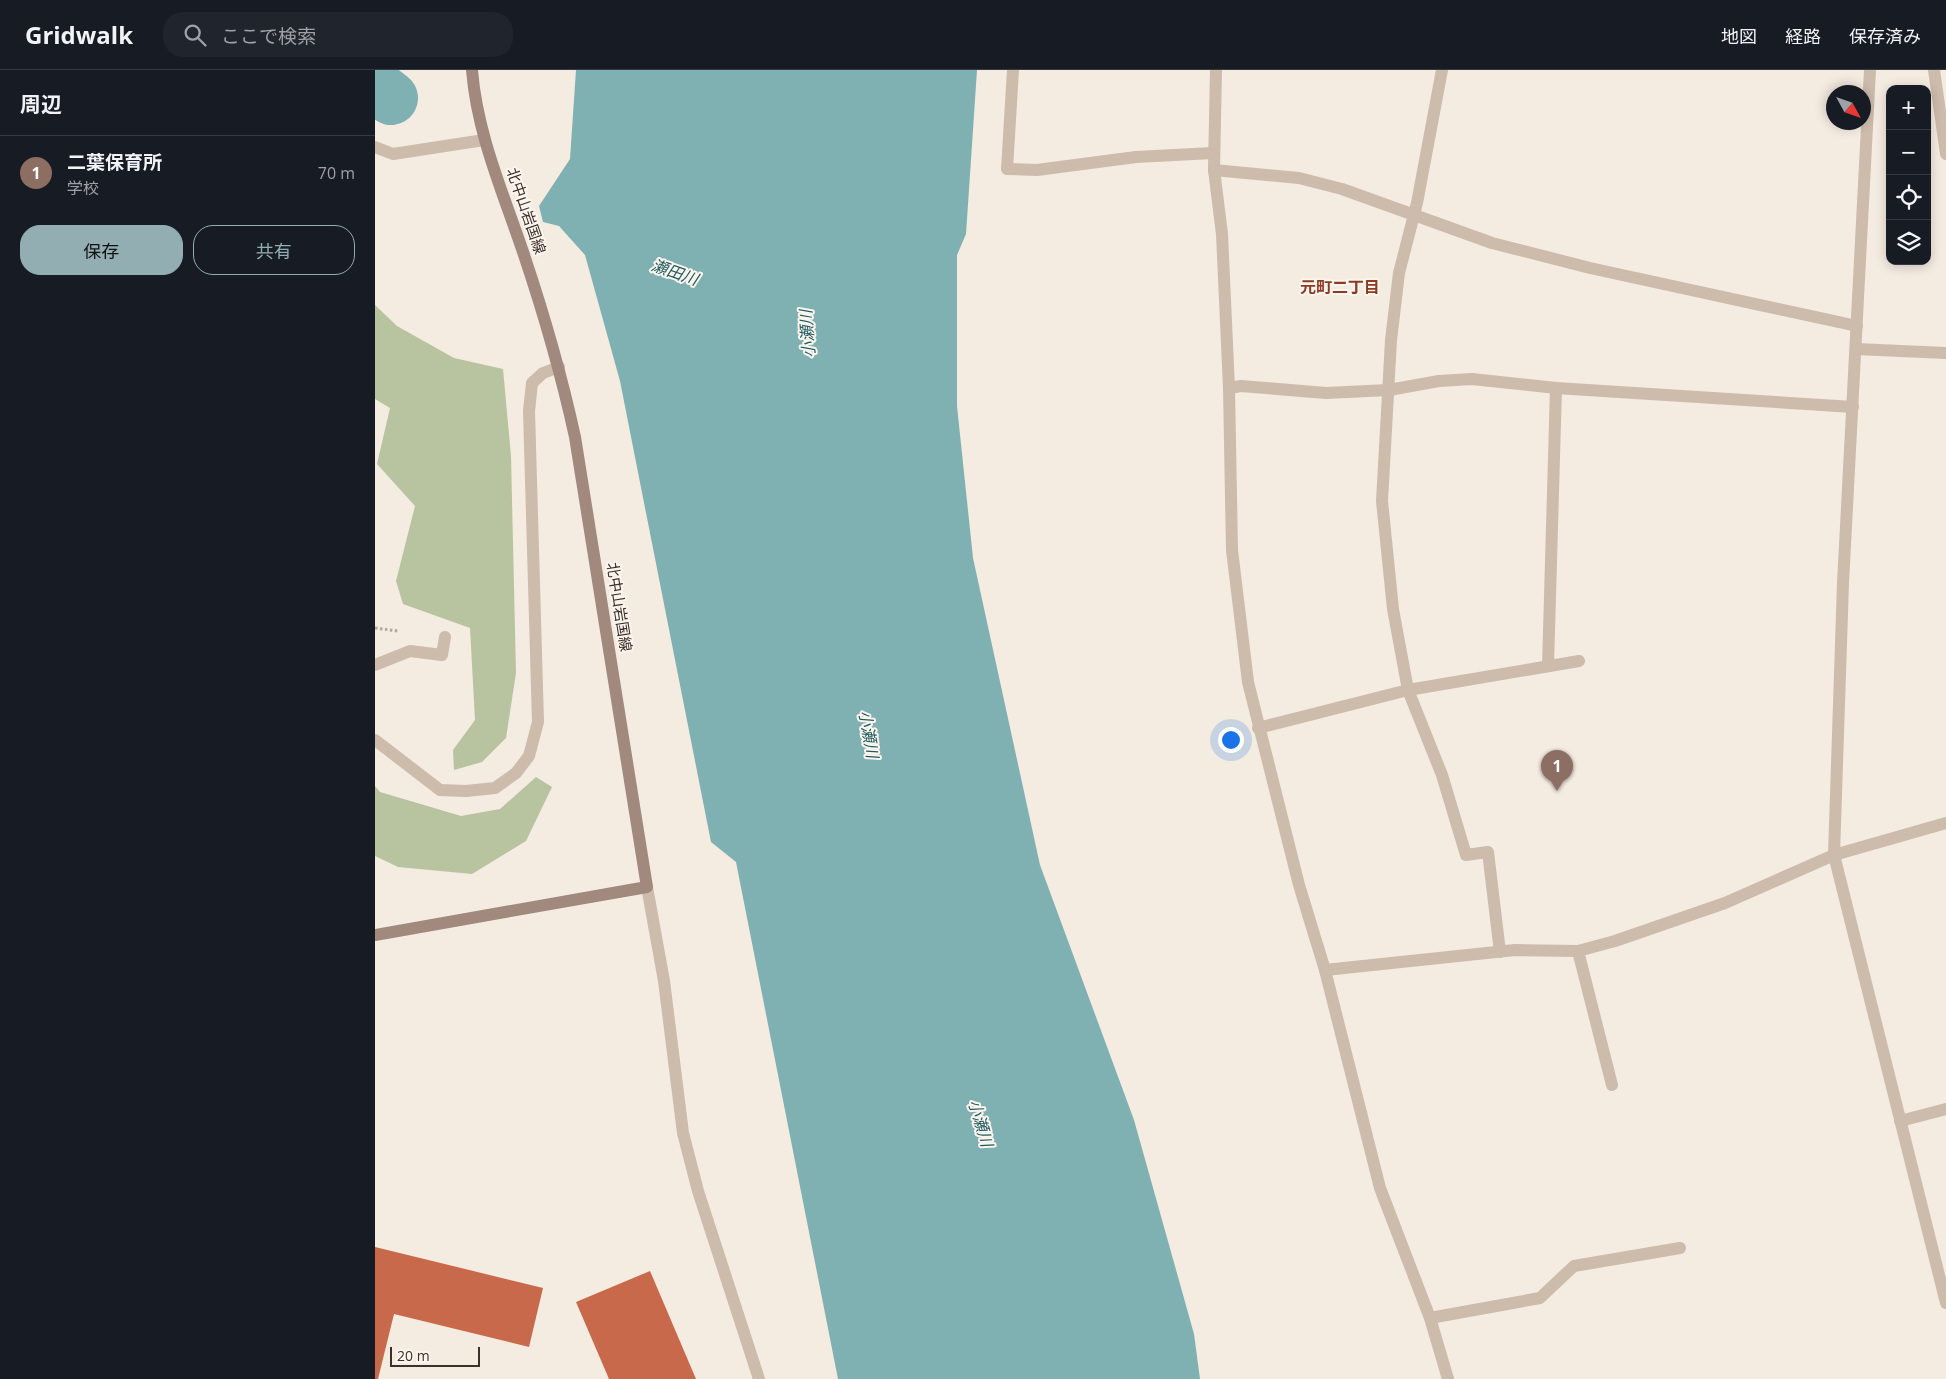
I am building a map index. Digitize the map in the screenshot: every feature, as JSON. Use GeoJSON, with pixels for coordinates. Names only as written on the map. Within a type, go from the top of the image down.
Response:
{"type":"FeatureCollection","features":[{"type":"Feature","properties":{"kind":"main road","name":"北中山岩国線"},"geometry":{"type":"LineString","coordinates":[[472,70],[484,140],[523,251],[559,367],[575,437],[647,887]]}},
{"type":"Feature","properties":{"kind":"main road"},"geometry":{"type":"LineString","coordinates":[[375,935],[647,887]]}},
{"type":"Feature","properties":{"kind":"street"},"geometry":{"type":"LineString","coordinates":[[1013,70],[1007,169],[1037,170],[1136,157],[1213,153]]}},
{"type":"Feature","properties":{"kind":"street"},"geometry":{"type":"LineString","coordinates":[[1216,70],[1213,170],[1222,234],[1229,388],[1232,550],[1248,682],[1258,728],[1299,885],[1325,970],[1380,1188],[1430,1318],[1448,1379]]}},
{"type":"Feature","properties":{"kind":"street"},"geometry":{"type":"LineString","coordinates":[[1442,70],[1413,214],[1399,272],[1391,340],[1381,501],[1393,609],[1408,690],[1442,775],[1466,855],[1488,852],[1500,952]]}},
{"type":"Feature","properties":{"kind":"street"},"geometry":{"type":"LineString","coordinates":[[1870,70],[1843,583],[1834,855],[1946,1302]]}},
{"type":"Feature","properties":{"kind":"street"},"geometry":{"type":"LineString","coordinates":[[1934,70],[1946,154]]}},
{"type":"Feature","properties":{"kind":"street"},"geometry":{"type":"LineString","coordinates":[[375,147],[393,154],[484,140]]}},
{"type":"Feature","properties":{"kind":"street"},"geometry":{"type":"LineString","coordinates":[[1213,170],[1299,178],[1342,189],[1492,243],[1590,268],[1857,326]]}},
{"type":"Feature","properties":{"kind":"street"},"geometry":{"type":"LineString","coordinates":[[1856,349],[1946,353]]}},
{"type":"Feature","properties":{"kind":"street"},"geometry":{"type":"LineString","coordinates":[[375,740],[440,790],[465,791],[495,788],[516,773],[529,756],[538,722],[529,411],[532,383],[543,373],[559,367]]}},
{"type":"Feature","properties":{"kind":"street"},"geometry":{"type":"LineString","coordinates":[[1229,388],[1326,393],[1389,390],[1439,381],[1472,378],[1556,388],[1853,407]]}},
{"type":"Feature","properties":{"kind":"street"},"geometry":{"type":"LineString","coordinates":[[1548,666],[1556,388]]}},
{"type":"Feature","properties":{"kind":"street"},"geometry":{"type":"LineString","coordinates":[[375,664],[410,651],[442,655],[445,637]]}},
{"type":"Feature","properties":{"kind":"street"},"geometry":{"type":"LineString","coordinates":[[1258,728],[1408,690],[1579,662]]}},
{"type":"Feature","properties":{"kind":"street"},"geometry":{"type":"LineString","coordinates":[[1325,970],[1500,952],[1578,951],[1615,941],[1725,903],[1834,855],[1946,824]]}},
{"type":"Feature","properties":{"kind":"street"},"geometry":{"type":"LineString","coordinates":[[647,887],[664,981],[683,1133],[698,1191],[759,1379]]}},
{"type":"Feature","properties":{"kind":"street"},"geometry":{"type":"LineString","coordinates":[[1578,951],[1612,1085]]}},
{"type":"Feature","properties":{"kind":"street"},"geometry":{"type":"LineString","coordinates":[[1900,1121],[1946,1109]]}},
{"type":"Feature","properties":{"kind":"street"},"geometry":{"type":"LineString","coordinates":[[1430,1318],[1540,1298],[1574,1266],[1680,1248]]}},
{"type":"Feature","properties":{"kind":"green space"},"geometry":{"type":"Polygon","coordinates":[[[375,305],[397,326],[454,358],[503,369],[511,456],[516,673],[506,738],[482,762],[454,770],[453,750],[475,720],[470,628],[403,604],[396,581],[415,506],[377,464],[390,408],[375,399],[375,305]]]}},
{"type":"Feature","properties":{"kind":"green space"},"geometry":{"type":"Polygon","coordinates":[[[536,777],[552,787],[526,841],[472,874],[398,867],[375,856],[375,786],[380,792],[461,816],[500,809],[536,777]]]}},
{"type":"Feature","properties":{"kind":"water","name":"小瀬川"},"geometry":{"type":"Polygon","coordinates":[[[576,70],[977,70],[966,234],[957,255],[957,406],[973,558],[1040,865],[1134,1120],[1194,1334],[1200,1379],[838,1379],[736,862],[711,842],[620,381],[585,255],[559,226],[543,222],[539,206],[570,159],[576,70]]]}},
{"type":"Feature","properties":{"kind":"building"},"geometry":{"type":"Polygon","coordinates":[[[375,1247],[543,1288],[529,1347],[394,1314],[378,1379],[375,1379],[375,1247]]]}},
{"type":"Feature","properties":{"kind":"building"},"geometry":{"type":"Polygon","coordinates":[[[650,1271],[696,1379],[609,1379],[576,1302],[650,1271]]]}},
{"type":"Feature","properties":{"kind":"waterway","name":"瀬田川"},"geometry":{"type":"LineString","coordinates":[[375,86],[391,98]]}},
{"type":"Feature","properties":{"kind":"place","name":"二葉保育所"},"geometry":{"type":"Point","coordinates":[1557,791]}},
{"type":"Feature","properties":{"kind":"district","name":"元町二丁目"},"geometry":{"type":"Point","coordinates":[1340,287]}}]}
